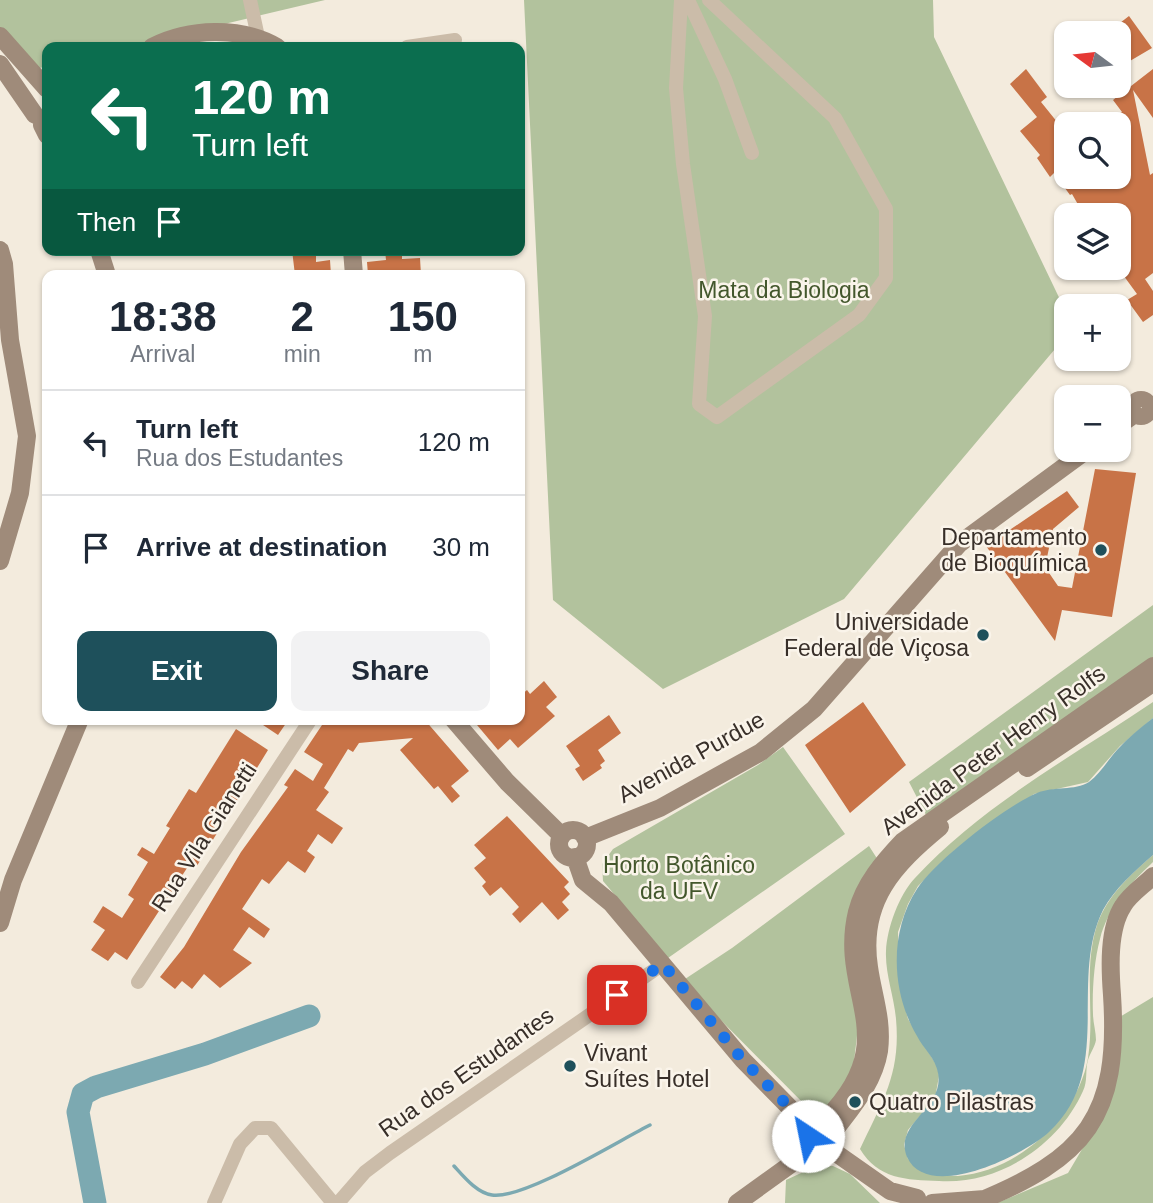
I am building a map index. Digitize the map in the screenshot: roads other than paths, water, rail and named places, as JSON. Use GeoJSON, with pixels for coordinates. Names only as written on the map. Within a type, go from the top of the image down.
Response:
{"type":"FeatureCollection","features":[{"type":"Feature","properties":{"kind":"street"},"geometry":{"type":"LineString","coordinates":[[250,0],[258,37]]}},
{"type":"Feature","properties":{"kind":"street"},"geometry":{"type":"LineString","coordinates":[[681,0],[676,88],[683,164],[705,316],[699,404],[717,417],[859,315],[886,278],[886,209],[835,118],[709,0]]}},
{"type":"Feature","properties":{"kind":"street"},"geometry":{"type":"LineString","coordinates":[[688,0],[725,79],[752,153]]}},
{"type":"Feature","properties":{"kind":"street"},"geometry":{"type":"LineString","coordinates":[[165,42],[181,36],[216,32],[258,37],[268,42]]}},
{"type":"Feature","properties":{"kind":"street"},"geometry":{"type":"LineString","coordinates":[[0,36],[42,84]]}},
{"type":"Feature","properties":{"kind":"street"},"geometry":{"type":"LineString","coordinates":[[441,42],[455,40]]}},
{"type":"Feature","properties":{"kind":"street"},"geometry":{"type":"LineString","coordinates":[[0,64],[42,125]]}},
{"type":"Feature","properties":{"kind":"street"},"geometry":{"type":"LineString","coordinates":[[42,95],[35,103],[42,123]]}},
{"type":"Feature","properties":{"kind":"street"},"geometry":{"type":"LineString","coordinates":[[0,561],[20,493],[27,436],[10,341],[1,262]]}},
{"type":"Feature","properties":{"kind":"street","name":"Avenida Purdue"},"geometry":{"type":"LineString","coordinates":[[585,838],[660,807],[761,752],[814,709],[959,544],[1071,462]]}},
{"type":"Feature","properties":{"kind":"street","name":"Avenida Peter Henry Rolfs"},"geometry":{"type":"LineString","coordinates":[[821,1133],[848,1097],[864,1054],[863,1000],[855,965],[857,912],[885,859],[903,841],[1153,666]]}},
{"type":"Feature","properties":{"kind":"street","name":"Avenida Peter Henry Rolfs"},"geometry":{"type":"LineString","coordinates":[[737,1203],[787,1168],[873,1073],[881,1018],[869,967],[868,941],[880,890],[894,868],[939,828],[1153,683]]}},
{"type":"Feature","properties":{"kind":"street"},"geometry":{"type":"LineString","coordinates":[[0,923],[13,880],[78,725]]}},
{"type":"Feature","properties":{"kind":"street","name":"Rua Vila Gianetti"},"geometry":{"type":"LineString","coordinates":[[138,982],[307,725]]}},
{"type":"Feature","properties":{"kind":"street"},"geometry":{"type":"LineString","coordinates":[[458,725],[507,782],[562,836]]}},
{"type":"Feature","properties":{"kind":"street"},"geometry":{"type":"LineString","coordinates":[[572,830],[585,838],[585,850],[575,857],[563,853],[559,845],[562,836],[572,830]]}},
{"type":"Feature","properties":{"kind":"street"},"geometry":{"type":"LineString","coordinates":[[575,857],[583,880],[601,892],[743,1060],[793,1111],[821,1133],[848,1163],[911,1200],[980,1201],[1041,1174],[1078,1143],[1100,1110],[1112,1065],[1114,1016],[1109,956],[1122,906],[1153,876]]}},
{"type":"Feature","properties":{"kind":"street","name":"Rua dos Estudantes"},"geometry":{"type":"LineString","coordinates":[[343,1201],[365,1172],[390,1153],[663,964]]}},
{"type":"Feature","properties":{"kind":"street"},"geometry":{"type":"LineString","coordinates":[[214,1203],[240,1144],[255,1128],[271,1128],[343,1201]]}},
{"type":"Feature","properties":{"kind":"water"},"geometry":{"type":"Polygon","coordinates":[[[1153,718],[1153,855],[1113,895],[1103,910],[1093,937],[1089,966],[1086,1054],[1080,1082],[1069,1108],[1037,1142],[999,1162],[955,1175],[935,1176],[918,1170],[907,1157],[907,1134],[934,1096],[938,1073],[935,1063],[908,1019],[898,981],[898,943],[908,906],[926,877],[972,835],[1037,793],[1077,787],[1089,782],[1134,733],[1153,718]]]}},
{"type":"Feature","properties":{"kind":"waterway"},"geometry":{"type":"LineString","coordinates":[[95,1203],[78,1112],[83,1094],[96,1087],[205,1054],[309,1016]]}},
{"type":"Feature","properties":{"kind":"waterway"},"geometry":{"type":"LineString","coordinates":[[454,1166],[471,1184],[486,1194],[506,1194],[547,1179],[650,1125]]}},
{"type":"Feature","properties":{"kind":"place","name":"Departamento de Bioquímica"},"geometry":{"type":"Point","coordinates":[1101,550]}},
{"type":"Feature","properties":{"kind":"place","name":"Universidade Federal de Viçosa"},"geometry":{"type":"Point","coordinates":[983,635]}},
{"type":"Feature","properties":{"kind":"place","name":"Vivant Suítes Hotel"},"geometry":{"type":"Point","coordinates":[570,1066]}},
{"type":"Feature","properties":{"kind":"place","name":"Quatro Pilastras"},"geometry":{"type":"Point","coordinates":[855,1102]}},
{"type":"Feature","properties":{"kind":"park label","name":"Mata da Biologia"},"geometry":{"type":"Point","coordinates":[784,290]}},
{"type":"Feature","properties":{"kind":"park label","name":"Horto Botânico da UFV"},"geometry":{"type":"Point","coordinates":[679,878]}}]}
